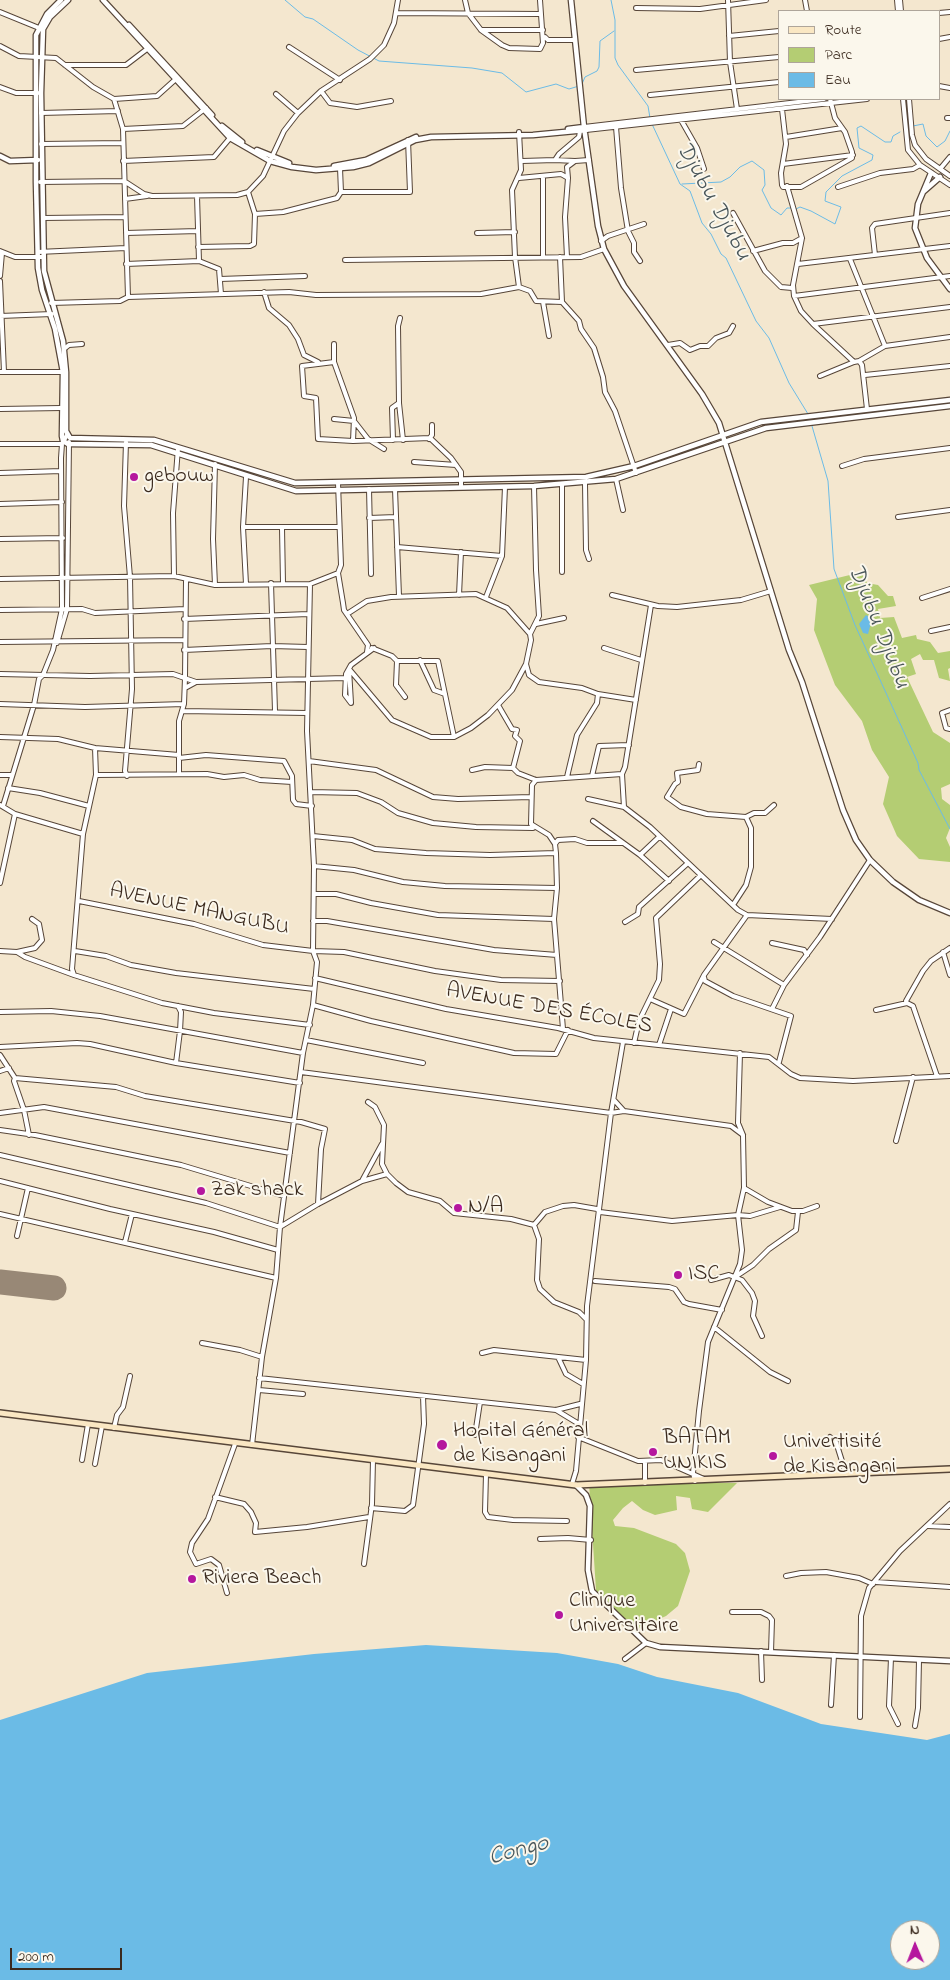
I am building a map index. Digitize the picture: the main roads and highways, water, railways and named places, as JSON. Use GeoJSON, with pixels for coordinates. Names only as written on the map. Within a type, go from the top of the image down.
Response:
{"type":"FeatureCollection","features":[{"type":"Feature","properties":{"kind":"main road"},"geometry":{"type":"LineString","coordinates":[[0,1413],[235,1444],[590,1486],[950,1468]]}},
{"type":"Feature","properties":{"kind":"water"},"geometry":{"type":"Polygon","coordinates":[[[866,615],[872,619],[868,634],[863,633],[859,624],[866,615]]]}},
{"type":"Feature","properties":{"kind":"water","name":"Congo"},"geometry":{"type":"Polygon","coordinates":[[[426,1645],[557,1653],[618,1664],[657,1677],[738,1693],[821,1724],[927,1740],[950,1734],[950,1980],[0,1980],[0,1720],[147,1673],[314,1654],[426,1645]]]}},
{"type":"Feature","properties":{"kind":"waterway"},"geometry":{"type":"LineString","coordinates":[[285,0],[305,17],[313,19],[358,50],[379,61],[472,68],[502,73],[526,92],[556,84],[569,89],[579,86]]}},
{"type":"Feature","properties":{"kind":"waterway","name":"Djubu Djubu"},"geometry":{"type":"LineString","coordinates":[[611,0],[615,20],[615,58],[648,106],[650,118]]}},
{"type":"Feature","properties":{"kind":"waterway"},"geometry":{"type":"LineString","coordinates":[[582,84],[585,77],[597,71],[599,67],[600,41],[614,31]]}},
{"type":"Feature","properties":{"kind":"waterway","name":"Djubu Djubu"},"geometry":{"type":"LineString","coordinates":[[652,124],[680,184],[690,191],[702,223],[711,234],[721,254],[726,258],[756,321],[769,338],[789,383],[808,414]]}},
{"type":"Feature","properties":{"kind":"waterway"},"geometry":{"type":"LineString","coordinates":[[913,126],[923,124],[926,136],[937,147],[945,141],[950,131]]}},
{"type":"Feature","properties":{"kind":"waterway"},"geometry":{"type":"LineString","coordinates":[[796,209],[800,207],[811,211],[835,224],[841,207],[825,201],[826,192],[842,176],[872,160],[873,155],[859,148],[857,128],[861,126],[885,142],[891,142],[893,136],[900,132]]}},
{"type":"Feature","properties":{"kind":"waterway"},"geometry":{"type":"LineString","coordinates":[[682,184],[721,182],[730,177],[740,167],[752,161],[764,170],[765,185],[762,190],[771,208],[781,215],[787,208],[792,208]]}},
{"type":"Feature","properties":{"kind":"waterway","name":"Djubu Djubu"},"geometry":{"type":"LineString","coordinates":[[812,426],[828,481],[834,569],[855,625],[918,763],[919,770],[950,829]]}},
{"type":"Feature","properties":{"kind":"place","name":"gebouw"},"geometry":{"type":"Point","coordinates":[134,477]}},
{"type":"Feature","properties":{"kind":"place","name":"Zak shack"},"geometry":{"type":"Point","coordinates":[201,1191]}},
{"type":"Feature","properties":{"kind":"place","name":"N/A"},"geometry":{"type":"Point","coordinates":[458,1208]}},
{"type":"Feature","properties":{"kind":"place","name":"ISC"},"geometry":{"type":"Point","coordinates":[678,1275]}},
{"type":"Feature","properties":{"kind":"place","name":"Hopital Général de Kisangani"},"geometry":{"type":"Point","coordinates":[442,1445]}},
{"type":"Feature","properties":{"kind":"place","name":"BATAM UNIKIS"},"geometry":{"type":"Point","coordinates":[653,1452]}},
{"type":"Feature","properties":{"kind":"place","name":"Univertisité de Kisangani"},"geometry":{"type":"Point","coordinates":[773,1456]}},
{"type":"Feature","properties":{"kind":"place","name":"Riviera Beach"},"geometry":{"type":"Point","coordinates":[192,1579]}},
{"type":"Feature","properties":{"kind":"place","name":"Clinique Universitaire"},"geometry":{"type":"Point","coordinates":[559,1615]}}]}
